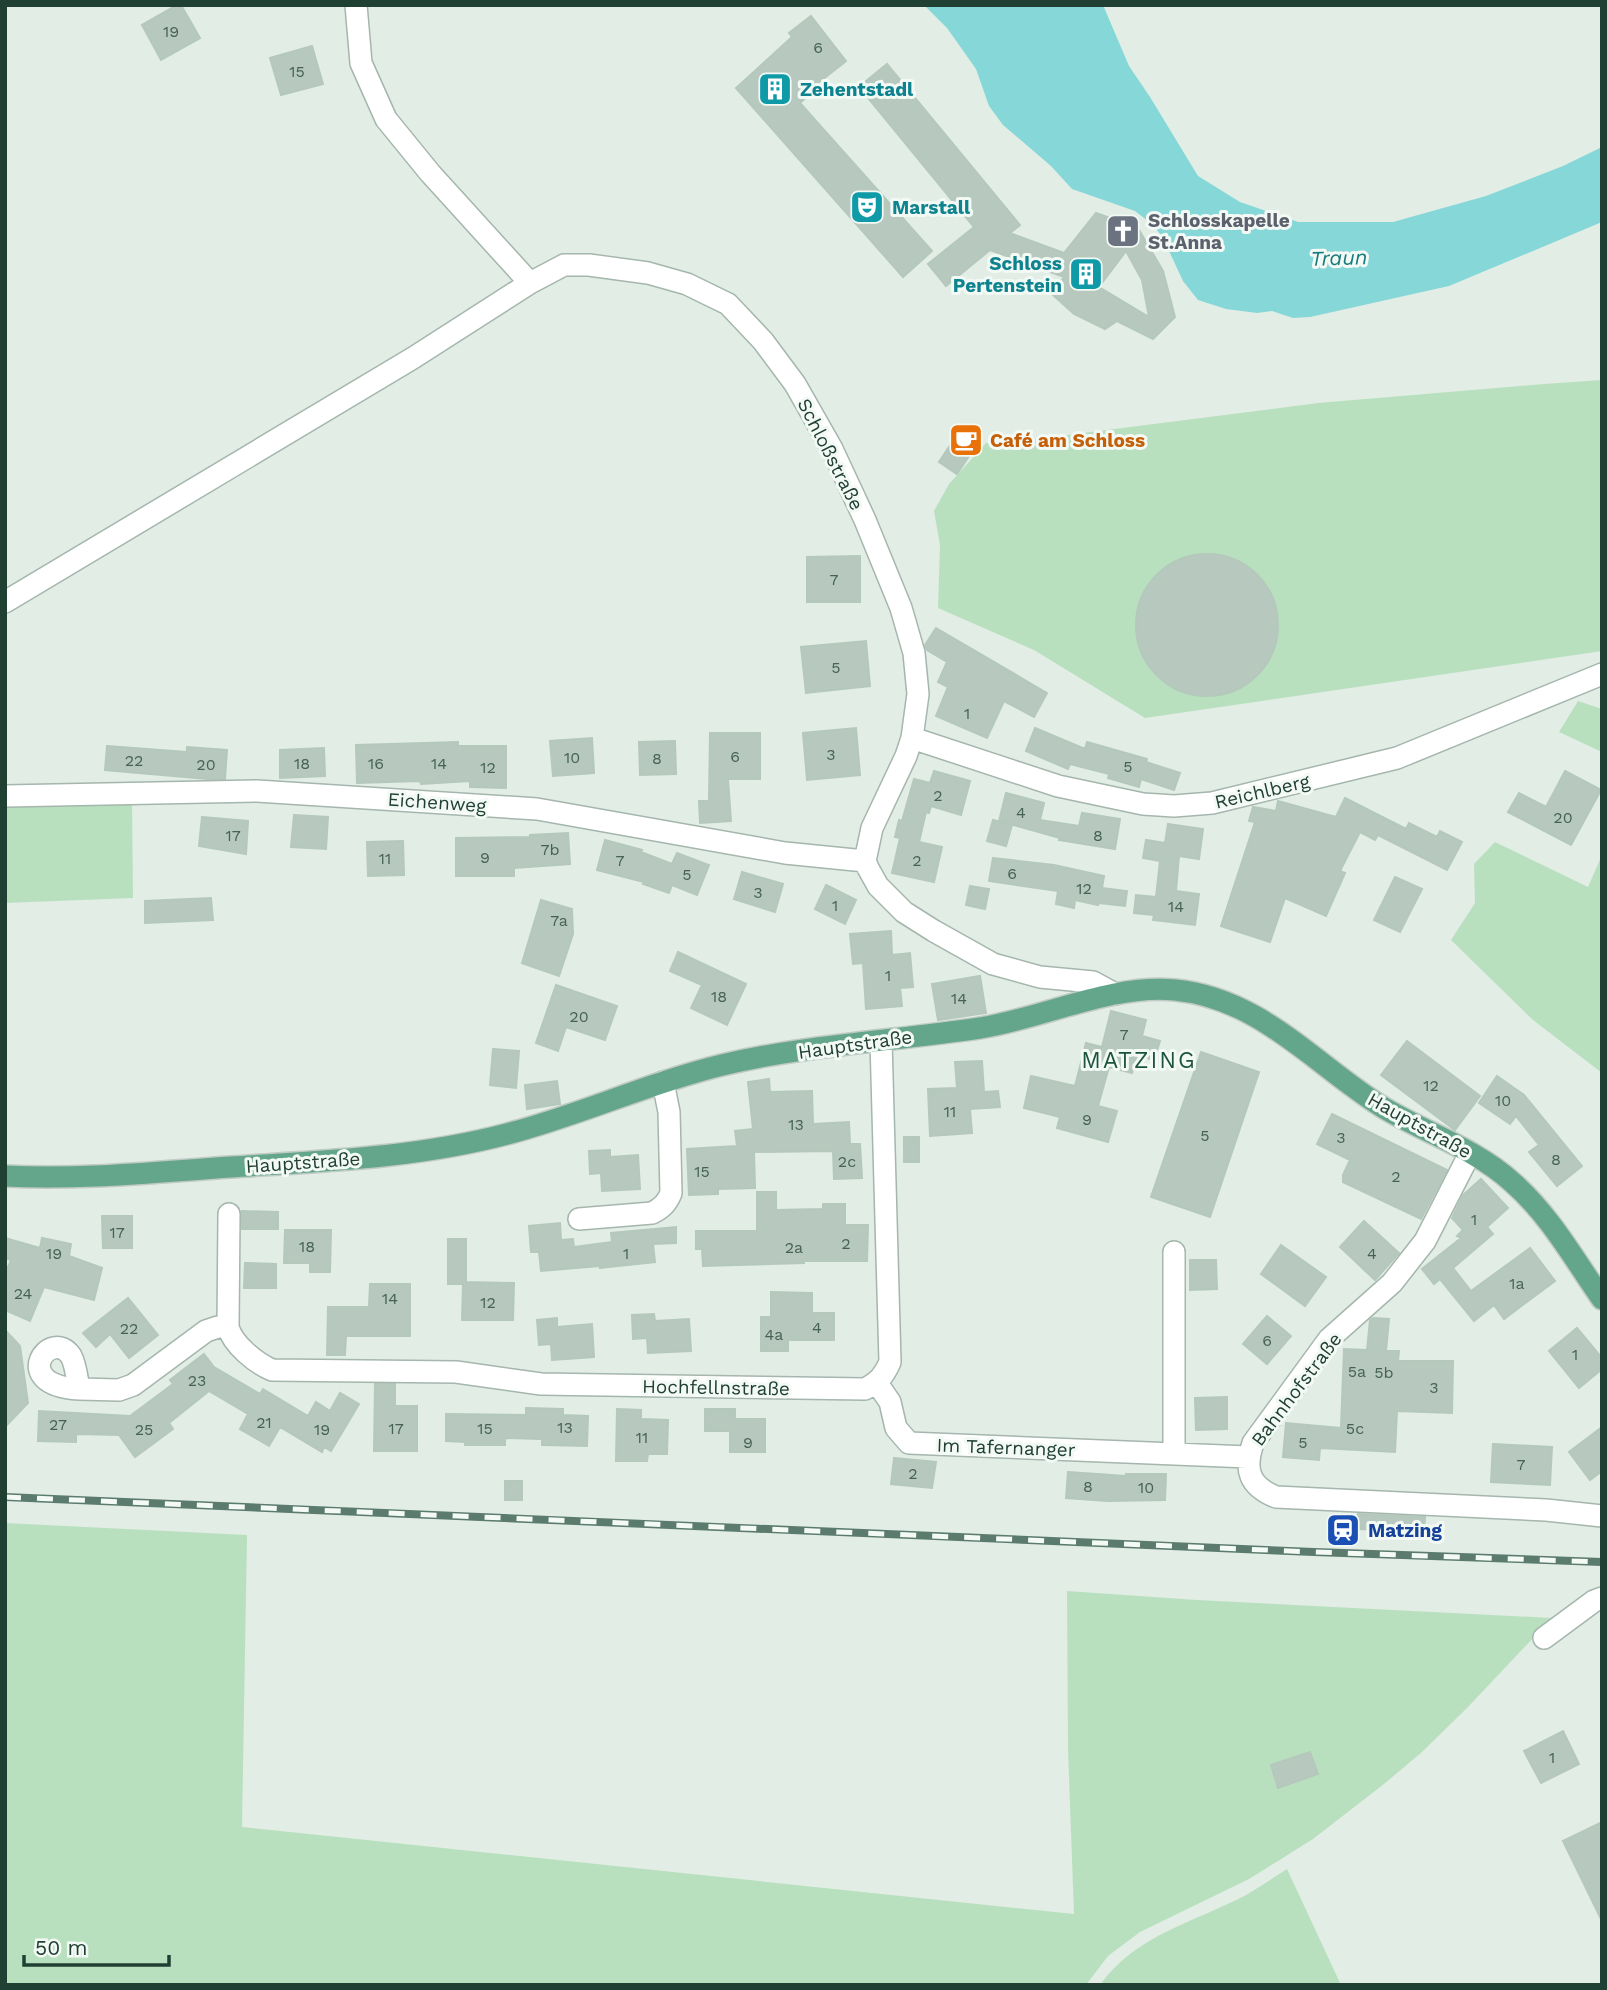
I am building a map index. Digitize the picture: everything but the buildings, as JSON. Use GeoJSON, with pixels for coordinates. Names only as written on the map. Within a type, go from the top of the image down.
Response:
{"type":"FeatureCollection","features":[{"type":"Feature","properties":{"kind":"main road","name":"Hauptstraße"},"geometry":{"type":"LineString","coordinates":[[5,1175],[86,1176],[386,1157],[506,1135],[663,1082],[739,1062],[1013,1022],[1115,994],[1152,989],[1175,990],[1209,997],[1244,1009],[1282,1032],[1355,1089],[1387,1110],[1495,1168],[1530,1199],[1602,1299]]}},
{"type":"Feature","properties":{"kind":"street"},"geometry":{"type":"LineString","coordinates":[[356,5],[361,62],[386,119],[430,173],[530,283]]}},
{"type":"Feature","properties":{"kind":"street","name":"Schloßstraße"},"geometry":{"type":"LineString","coordinates":[[5,601],[564,265],[589,265],[648,273],[687,284],[728,304],[763,341],[795,384],[832,449],[901,608],[914,653],[918,694],[912,738],[872,828],[865,861]]}},
{"type":"Feature","properties":{"kind":"street","name":"Reichlberg"},"geometry":{"type":"LineString","coordinates":[[912,738],[1082,791],[1143,804],[1174,806],[1212,803],[1397,758],[1602,674]]}},
{"type":"Feature","properties":{"kind":"street","name":"Eichenweg"},"geometry":{"type":"LineString","coordinates":[[5,796],[257,790],[537,809],[785,853],[865,861]]}},
{"type":"Feature","properties":{"kind":"street"},"geometry":{"type":"LineString","coordinates":[[865,861],[878,886],[904,912],[993,964],[1040,977],[1093,982],[1115,994]]}},
{"type":"Feature","properties":{"kind":"street"},"geometry":{"type":"LineString","coordinates":[[877,1383],[886,1373],[890,1362],[881,1041]]}},
{"type":"Feature","properties":{"kind":"street"},"geometry":{"type":"LineString","coordinates":[[579,1219],[653,1213],[667,1202],[671,1193],[669,1112],[663,1082]]}},
{"type":"Feature","properties":{"kind":"street","name":"Bahnhofstraße"},"geometry":{"type":"LineString","coordinates":[[1470,1153],[1425,1241],[1392,1283],[1329,1339],[1252,1443],[1248,1457],[1249,1471],[1254,1482],[1264,1492],[1276,1497],[1546,1510],[1602,1516]]}},
{"type":"Feature","properties":{"kind":"street"},"geometry":{"type":"LineString","coordinates":[[79,1389],[126,1388],[206,1331],[229,1327],[229,1214]]}},
{"type":"Feature","properties":{"kind":"street"},"geometry":{"type":"LineString","coordinates":[[1174,1252],[1174,1454]]}},
{"type":"Feature","properties":{"kind":"street","name":"Hochfellnstraße"},"geometry":{"type":"LineString","coordinates":[[229,1327],[230,1335],[258,1364],[272,1370],[456,1373],[541,1384],[850,1390],[865,1389],[877,1383]]}},
{"type":"Feature","properties":{"kind":"street","name":"Im Tafernanger"},"geometry":{"type":"LineString","coordinates":[[877,1383],[890,1402],[896,1428],[909,1443],[1248,1457]]}},
{"type":"Feature","properties":{"kind":"street"},"geometry":{"type":"LineString","coordinates":[[1545,1638],[1594,1601],[1602,1598]]}},
{"type":"Feature","properties":{"kind":"green space"},"geometry":{"type":"Polygon","coordinates":[[[1602,380],[1602,651],[1145,718],[1034,650],[938,608],[940,545],[934,511],[949,484],[986,443],[1005,443],[1318,403],[1602,380]]]}},
{"type":"Feature","properties":{"kind":"green space"},"geometry":{"type":"Polygon","coordinates":[[[1578,701],[1602,709],[1602,752],[1559,732],[1578,701]]]}},
{"type":"Feature","properties":{"kind":"green space"},"geometry":{"type":"Polygon","coordinates":[[[132,799],[133,898],[5,903],[5,801],[132,799]]]}},
{"type":"Feature","properties":{"kind":"green space"},"geometry":{"type":"Polygon","coordinates":[[[1495,842],[1588,887],[1602,855],[1602,1073],[1533,1020],[1451,940],[1475,903],[1474,864],[1495,842]]]}},
{"type":"Feature","properties":{"kind":"green space"},"geometry":{"type":"Polygon","coordinates":[[[5,1523],[247,1535],[242,1827],[1074,1914],[1068,1750],[1067,1591],[1552,1618],[1468,1707],[1384,1784],[1313,1839],[1249,1879],[1140,1932],[1108,1956],[1086,1985],[5,1985],[5,1523]]]}},
{"type":"Feature","properties":{"kind":"green space"},"geometry":{"type":"Polygon","coordinates":[[[1287,1869],[1341,1985],[1100,1985],[1114,1968],[1148,1942],[1227,1905],[1287,1869]]]}},
{"type":"Feature","properties":{"kind":"water","name":"Traun"},"geometry":{"type":"Polygon","coordinates":[[[924,5],[1103,5],[1129,66],[1198,176],[1240,202],[1298,222],[1393,222],[1486,196],[1563,166],[1602,147],[1602,222],[1449,286],[1310,317],[1293,318],[1272,311],[1257,313],[1226,309],[1198,300],[1183,281],[1163,238],[1153,225],[1135,211],[1072,189],[1051,166],[1003,125],[989,106],[976,69],[947,28],[924,5]]]}},
{"type":"Feature","properties":{"kind":"railway"},"geometry":{"type":"LineString","coordinates":[[5,1497],[1602,1562]]}},
{"type":"Feature","properties":{"kind":"place","name":"Zehentstadl"},"geometry":{"type":"Point","coordinates":[775,89]}},
{"type":"Feature","properties":{"kind":"place","name":"Marstall"},"geometry":{"type":"Point","coordinates":[867,207]}},
{"type":"Feature","properties":{"kind":"place","name":"Schlosskapelle St.Anna"},"geometry":{"type":"Point","coordinates":[1123,231]}},
{"type":"Feature","properties":{"kind":"place","name":"Schloss Pertenstein"},"geometry":{"type":"Point","coordinates":[1086,274]}},
{"type":"Feature","properties":{"kind":"place","name":"Café am Schloss"},"geometry":{"type":"Point","coordinates":[966,440]}},
{"type":"Feature","properties":{"kind":"place","name":"Matzing"},"geometry":{"type":"Point","coordinates":[1343,1530]}},
{"type":"Feature","properties":{"kind":"district","name":"MATZING"},"geometry":{"type":"Point","coordinates":[1139,1060]}}]}
